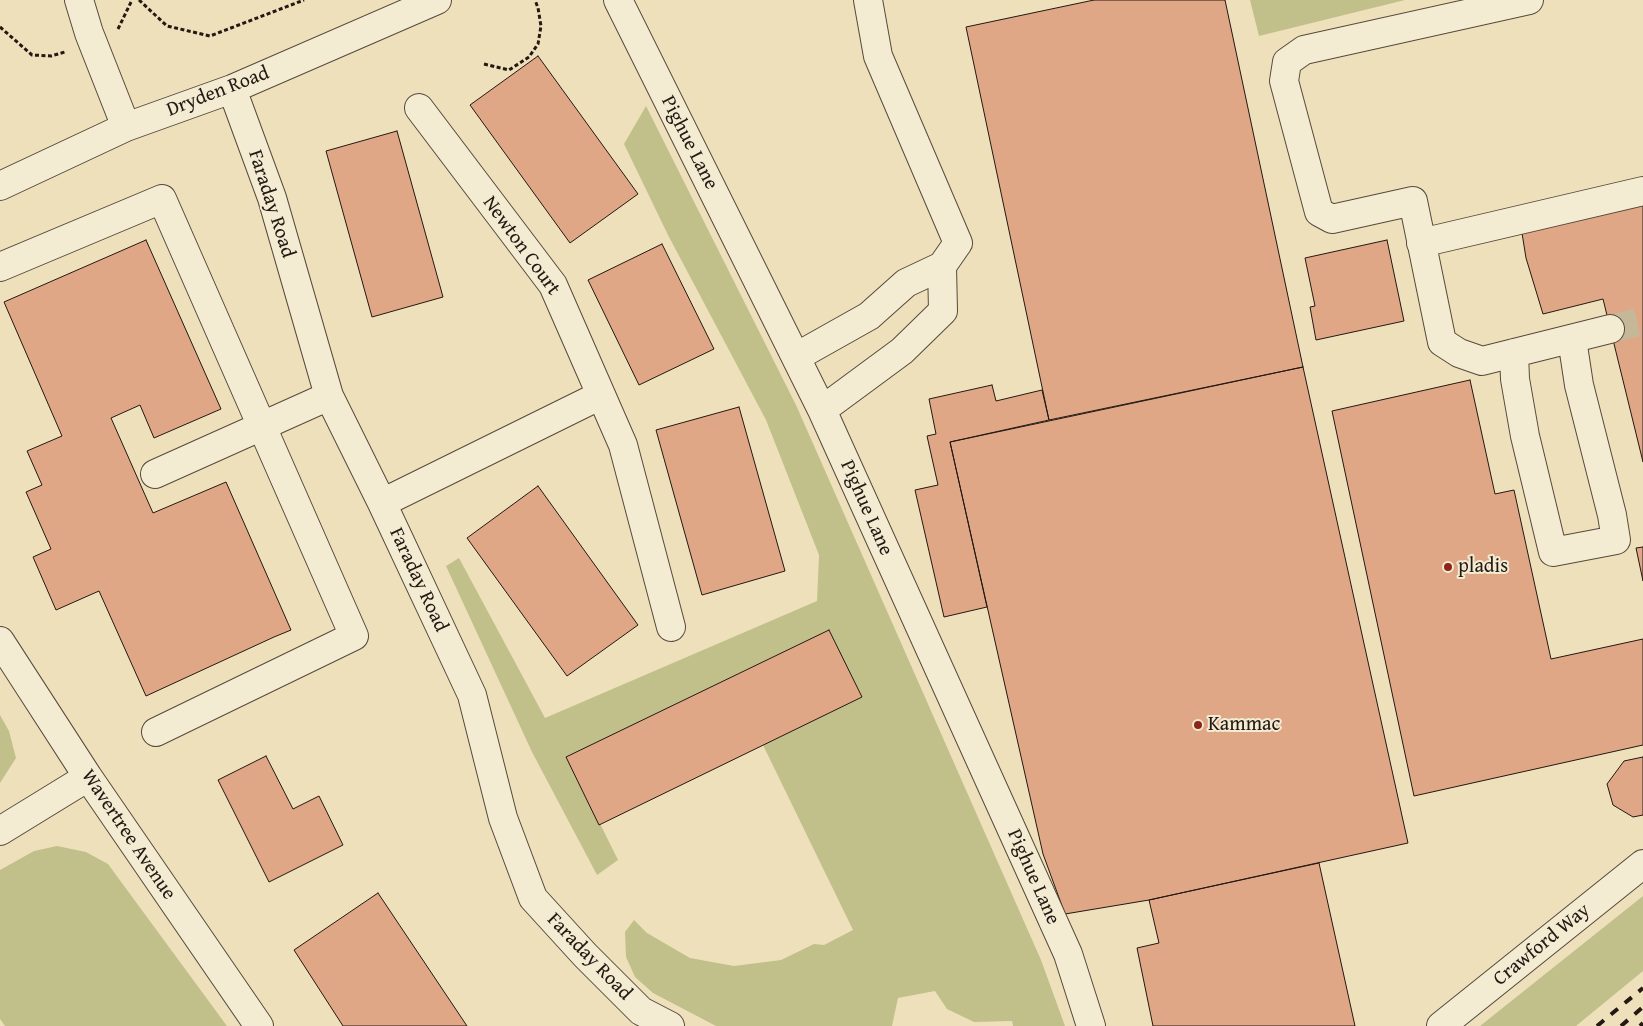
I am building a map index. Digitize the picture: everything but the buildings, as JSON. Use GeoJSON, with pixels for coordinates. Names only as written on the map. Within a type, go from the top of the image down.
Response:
{"type":"FeatureCollection","features":[{"type":"Feature","properties":{"kind":"street"},"geometry":{"type":"LineString","coordinates":[[79,0],[89,33],[126,127]]}},
{"type":"Feature","properties":{"kind":"street","name":"Dryden Road"},"geometry":{"type":"LineString","coordinates":[[0,186],[126,127],[232,89],[437,0]]}},
{"type":"Feature","properties":{"kind":"street","name":"Pighue Lane"},"geometry":{"type":"LineString","coordinates":[[618,0],[822,410],[1068,954],[1091,1026]]}},
{"type":"Feature","properties":{"kind":"street"},"geometry":{"type":"LineString","coordinates":[[796,357],[869,316],[906,283],[942,266],[958,243],[878,56],[868,0]]}},
{"type":"Feature","properties":{"kind":"street"},"geometry":{"type":"LineString","coordinates":[[1530,0],[1304,50],[1288,62],[1284,81],[1319,212],[1332,219],[1413,201],[1442,342],[1460,353],[1482,361],[1610,329]]}},
{"type":"Feature","properties":{"kind":"street","name":"Faraday Road"},"geometry":{"type":"LineString","coordinates":[[232,89],[272,198],[329,396],[382,503],[472,695],[503,818],[533,898],[585,955],[641,1011],[670,1026]]}},
{"type":"Feature","properties":{"kind":"street","name":"Newton Court"},"geometry":{"type":"LineString","coordinates":[[420,108],[553,285],[623,445],[671,627]]}},
{"type":"Feature","properties":{"kind":"street"},"geometry":{"type":"LineString","coordinates":[[1421,244],[1643,192]]}},
{"type":"Feature","properties":{"kind":"street"},"geometry":{"type":"LineString","coordinates":[[0,267],[162,199],[354,636],[156,732]]}},
{"type":"Feature","properties":{"kind":"street"},"geometry":{"type":"LineString","coordinates":[[822,410],[902,351],[943,311],[942,266]]}},
{"type":"Feature","properties":{"kind":"street"},"geometry":{"type":"LineString","coordinates":[[1514,353],[1515,379],[1526,436],[1553,552],[1616,540],[1612,515],[1579,385],[1572,339]]}},
{"type":"Feature","properties":{"kind":"street"},"geometry":{"type":"LineString","coordinates":[[382,503],[601,395]]}},
{"type":"Feature","properties":{"kind":"street"},"geometry":{"type":"LineString","coordinates":[[155,474],[329,396]]}},
{"type":"Feature","properties":{"kind":"street","name":"Wavertree Avenue"},"geometry":{"type":"LineString","coordinates":[[0,641],[88,777],[259,1026]]}},
{"type":"Feature","properties":{"kind":"street"},"geometry":{"type":"LineString","coordinates":[[0,831],[88,777]]}},
{"type":"Feature","properties":{"kind":"street","name":"Crawford Way"},"geometry":{"type":"LineString","coordinates":[[1441,1026],[1643,864]]}},
{"type":"Feature","properties":{"kind":"path"},"geometry":{"type":"LineString","coordinates":[[139,0],[167,26],[210,36],[304,0]]}},
{"type":"Feature","properties":{"kind":"path"},"geometry":{"type":"LineString","coordinates":[[484,64],[510,70],[529,56],[538,44],[541,26],[538,8],[534,0]]}},
{"type":"Feature","properties":{"kind":"shaded area"},"geometry":{"type":"Polygon","coordinates":[[[1250,0],[1405,0],[1259,36],[1250,0]]]}},
{"type":"Feature","properties":{"kind":"shaded area"},"geometry":{"type":"Polygon","coordinates":[[[646,106],[796,405],[1041,960],[1065,1026],[1013,1026],[1012,1021],[974,1022],[947,1009],[935,991],[898,998],[892,1026],[716,1026],[653,993],[635,977],[626,957],[625,932],[634,920],[647,933],[690,958],[734,966],[781,960],[814,944],[824,945],[853,930],[763,745],[862,697],[829,630],[567,757],[618,860],[597,875],[532,752],[446,566],[459,558],[545,718],[817,601],[819,555],[766,420],[668,235],[624,144],[646,106]]]}},
{"type":"Feature","properties":{"kind":"shaded area"},"geometry":{"type":"Polygon","coordinates":[[[0,715],[9,731],[16,758],[0,783],[0,715]]]}},
{"type":"Feature","properties":{"kind":"shaded area"},"geometry":{"type":"Polygon","coordinates":[[[57,846],[86,852],[108,864],[227,1026],[5,1026],[0,1019],[0,870],[34,851],[57,846]]]}},
{"type":"Feature","properties":{"kind":"shaded area"},"geometry":{"type":"Polygon","coordinates":[[[1643,896],[1643,971],[1576,1026],[1480,1026],[1643,896]]]}},
{"type":"Feature","properties":{"kind":"tunnel"},"geometry":{"type":"LineString","coordinates":[[1610,329],[1643,321]]}},
{"type":"Feature","properties":{"kind":"railway"},"geometry":{"type":"LineString","coordinates":[[1597,1026],[1643,988]]}},
{"type":"Feature","properties":{"kind":"railway"},"geometry":{"type":"LineString","coordinates":[[1621,1026],[1643,1007]]}},
{"type":"Feature","properties":{"kind":"railway"},"geometry":{"type":"LineString","coordinates":[[1640,1026],[1643,1023]]}},
{"type":"Feature","properties":{"kind":"place","name":"pladis"},"geometry":{"type":"Point","coordinates":[1448,567]}},
{"type":"Feature","properties":{"kind":"place","name":"Kammac"},"geometry":{"type":"Point","coordinates":[1198,725]}}]}
